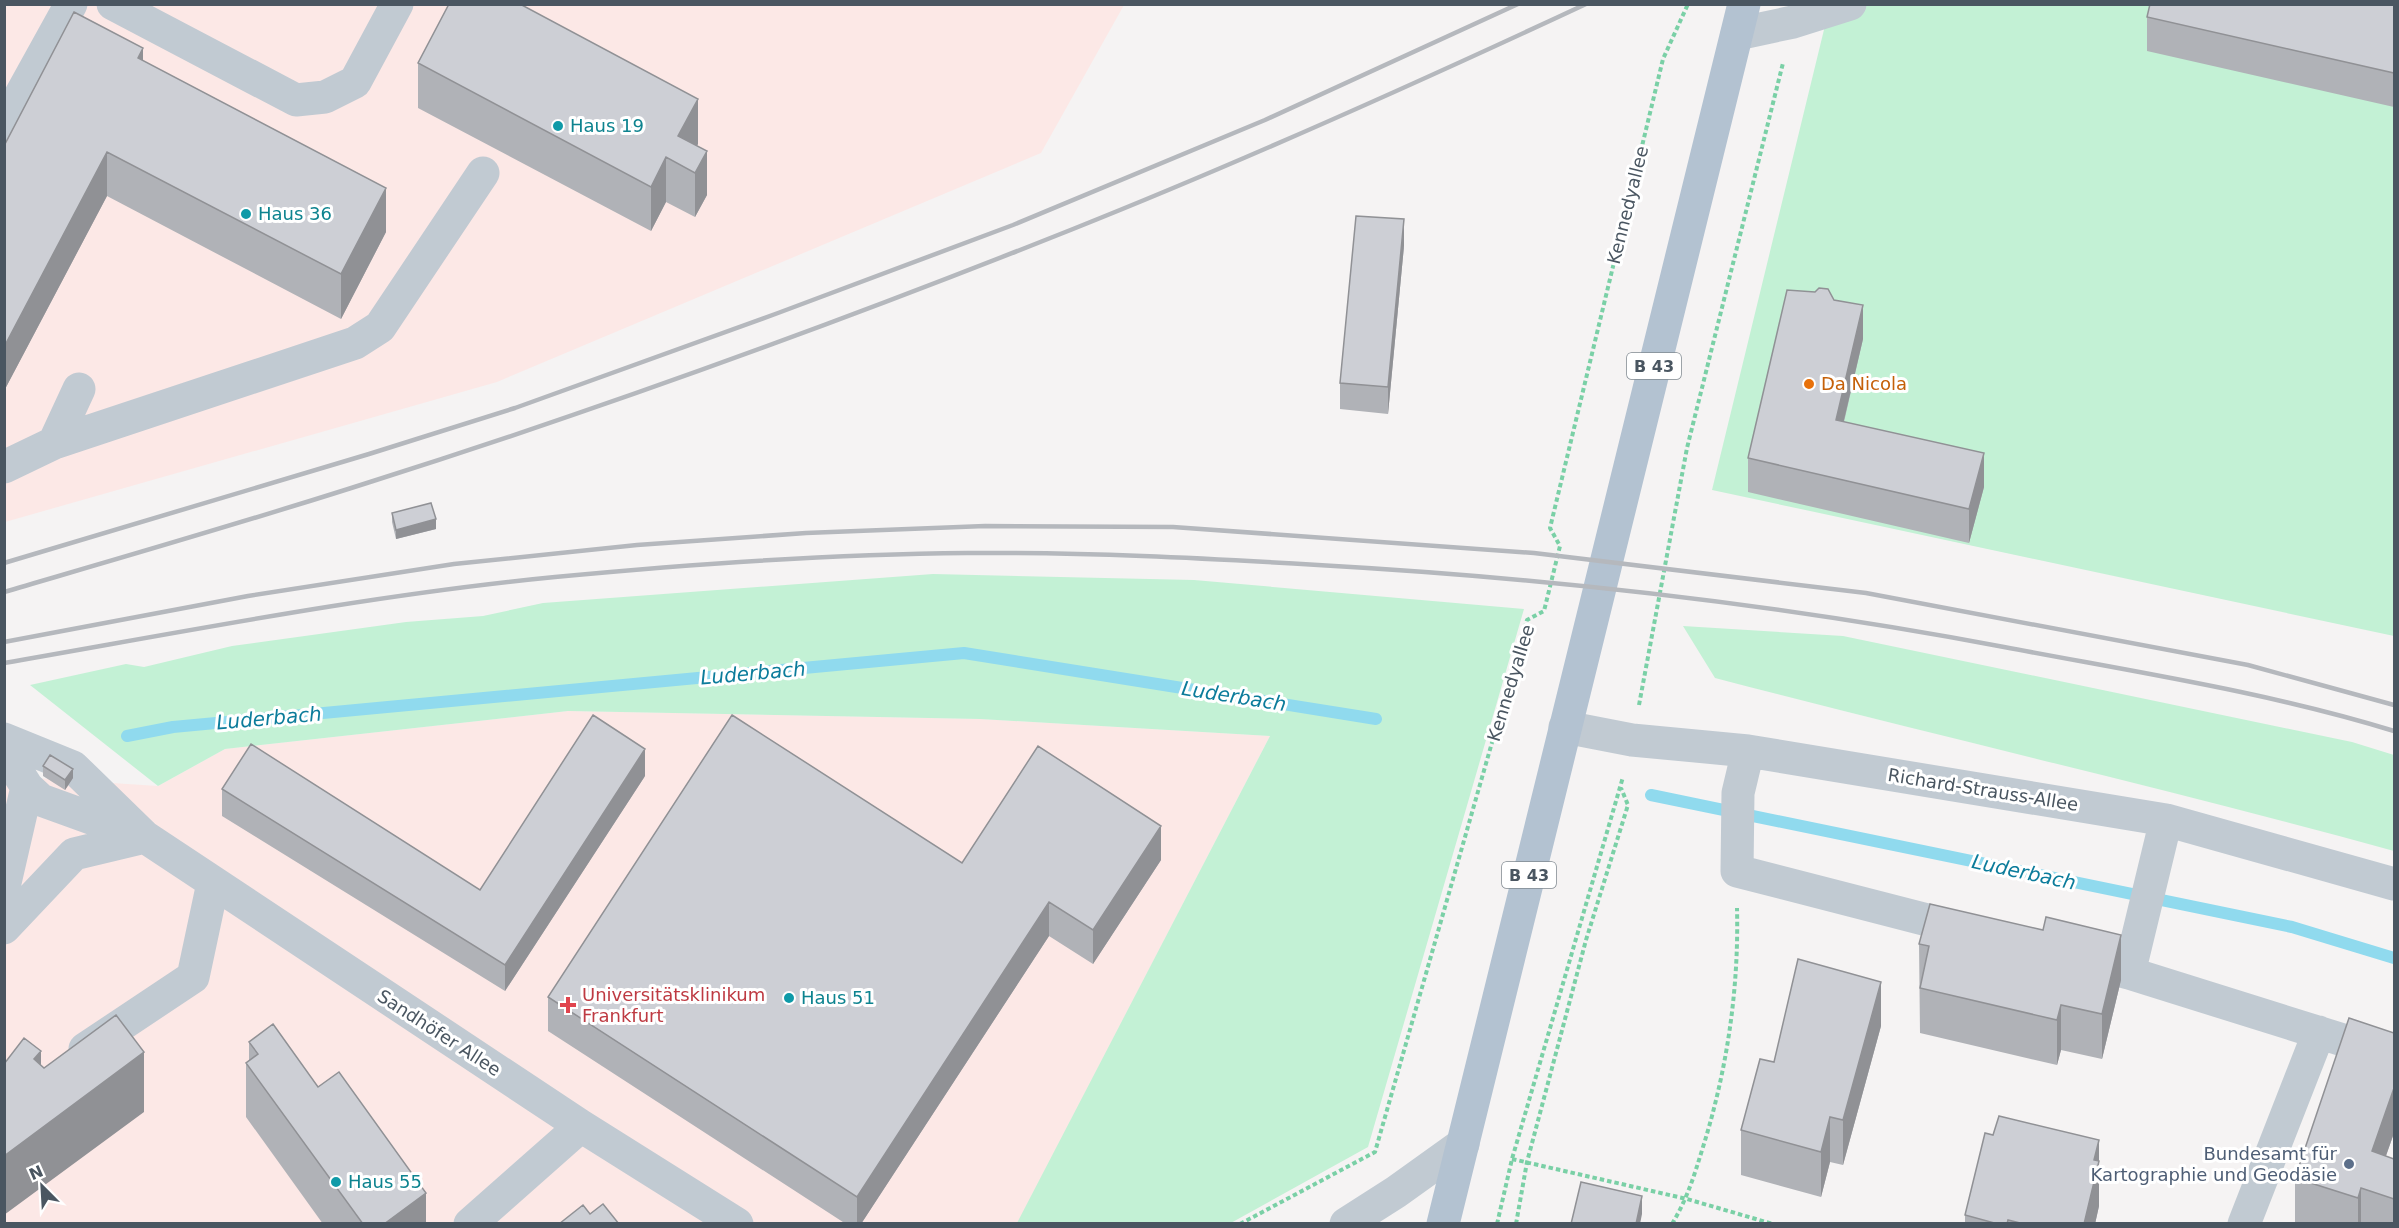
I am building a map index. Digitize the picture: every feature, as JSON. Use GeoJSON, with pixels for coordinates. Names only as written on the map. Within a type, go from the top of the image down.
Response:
{"type":"FeatureCollection","features":[{"type":"Feature","properties":{"kind":"main road","name":"B 43"},"geometry":{"type":"LineString","coordinates":[[1443,1224],[1740,19]]}},
{"type":"Feature","properties":{"kind":"street"},"geometry":{"type":"LineString","coordinates":[[4,125],[71,4]]}},
{"type":"Feature","properties":{"kind":"street"},"geometry":{"type":"LineString","coordinates":[[113,4],[296,100],[325,97],[355,82],[397,4]]}},
{"type":"Feature","properties":{"kind":"street"},"geometry":{"type":"LineString","coordinates":[[1740,19],[1793,22],[1850,4]]}},
{"type":"Feature","properties":{"kind":"street"},"geometry":{"type":"LineString","coordinates":[[4,467],[54,443],[355,344],[380,327],[483,173]]}},
{"type":"Feature","properties":{"kind":"street"},"geometry":{"type":"LineString","coordinates":[[54,443],[79,389]]}},
{"type":"Feature","properties":{"kind":"street","name":"Richard-Strauss-Allee"},"geometry":{"type":"LineString","coordinates":[[1565,727],[1632,740],[1748,751],[2166,820],[2394,884]]}},
{"type":"Feature","properties":{"kind":"street"},"geometry":{"type":"LineString","coordinates":[[4,739],[73,767],[145,837]]}},
{"type":"Feature","properties":{"kind":"street"},"geometry":{"type":"LineString","coordinates":[[4,751],[27,787],[41,800],[145,837]]}},
{"type":"Feature","properties":{"kind":"street"},"geometry":{"type":"LineString","coordinates":[[1748,751],[1738,793],[1737,871],[2002,940]]}},
{"type":"Feature","properties":{"kind":"street"},"geometry":{"type":"LineString","coordinates":[[4,887],[27,787]]}},
{"type":"Feature","properties":{"kind":"street"},"geometry":{"type":"LineString","coordinates":[[2129,973],[2142,928],[2166,820]]}},
{"type":"Feature","properties":{"kind":"street"},"geometry":{"type":"LineString","coordinates":[[4,928],[74,854],[145,837]]}},
{"type":"Feature","properties":{"kind":"street","name":"Sandhöfer Allee"},"geometry":{"type":"LineString","coordinates":[[145,837],[581,1126],[737,1224]]}},
{"type":"Feature","properties":{"kind":"street"},"geometry":{"type":"LineString","coordinates":[[59,1067],[193,977],[213,883]]}},
{"type":"Feature","properties":{"kind":"street"},"geometry":{"type":"LineString","coordinates":[[2048,952],[2129,973],[2394,1056]]}},
{"type":"Feature","properties":{"kind":"street"},"geometry":{"type":"LineString","coordinates":[[2244,1224],[2319,1032]]}},
{"type":"Feature","properties":{"kind":"street"},"geometry":{"type":"LineString","coordinates":[[470,1224],[581,1126]]}},
{"type":"Feature","properties":{"kind":"street"},"geometry":{"type":"LineString","coordinates":[[1346,1224],[1396,1192],[1463,1144]]}},
{"type":"Feature","properties":{"kind":"path","name":"Kennedyallee"},"geometry":{"type":"LineString","coordinates":[[1240,1224],[1375,1152],[1527,620],[1544,611],[1560,546],[1550,528],[1663,59],[1688,4]]}},
{"type":"Feature","properties":{"kind":"path"},"geometry":{"type":"LineString","coordinates":[[1497,1224],[1512,1159],[1621,788],[1687,448],[1793,22]]}},
{"type":"Feature","properties":{"kind":"path"},"geometry":{"type":"LineString","coordinates":[[1516,1224],[1527,1162],[1586,940],[1628,805],[1621,788]]}},
{"type":"Feature","properties":{"kind":"path"},"geometry":{"type":"LineString","coordinates":[[1672,1224],[1687,1199],[1713,1115],[1731,1028],[1738,955],[1737,871]]}},
{"type":"Feature","properties":{"kind":"path"},"geometry":{"type":"LineString","coordinates":[[1512,1159],[1687,1199],[1773,1224]]}},
{"type":"Feature","properties":{"kind":"shaded area"},"geometry":{"type":"Polygon","coordinates":[[[5,5],[1124,5],[1041,153],[497,382],[5,522],[5,5]]]}},
{"type":"Feature","properties":{"kind":"shaded area","name":"Universitätsklinikum Frankfurt"},"geometry":{"type":"Polygon","coordinates":[[[568,711],[980,719],[1270,736],[1017,1224],[5,1223],[4,776],[158,786],[225,749],[568,711]]]}},
{"type":"Feature","properties":{"kind":"green space"},"geometry":{"type":"Polygon","coordinates":[[[1830,5],[2394,5],[2394,636],[1712,490],[1830,5]]]}},
{"type":"Feature","properties":{"kind":"green space"},"geometry":{"type":"Polygon","coordinates":[[[933,574],[1194,580],[1524,609],[1368,1147],[1229,1224],[1017,1223],[1270,736],[980,719],[568,711],[225,749],[158,786],[30,685],[126,664],[144,667],[232,646],[406,622],[483,616],[543,603],[933,574]]]}},
{"type":"Feature","properties":{"kind":"green space"},"geometry":{"type":"Polygon","coordinates":[[[1683,626],[1843,636],[2352,742],[2394,755],[2394,851],[2225,806],[1715,678],[1683,626]]]}},
{"type":"Feature","properties":{"kind":"building"},"geometry":{"type":"Polygon","coordinates":[[[449,4],[520,4],[698,99],[678,136],[707,151],[695,173],[666,157],[651,187],[418,63],[449,4]]]}},
{"type":"Feature","properties":{"kind":"building"},"geometry":{"type":"Polygon","coordinates":[[[2150,4],[2394,4],[2394,73],[2147,17],[2150,4]]]}},
{"type":"Feature","properties":{"kind":"building","name":"Haus 36"},"geometry":{"type":"Polygon","coordinates":[[[74,12],[143,48],[138,58],[386,188],[341,274],[107,152],[4,347],[4,146],[74,12]]]}},
{"type":"Feature","properties":{"kind":"building"},"geometry":{"type":"Polygon","coordinates":[[[1356,216],[1404,219],[1388,387],[1340,383],[1356,216]]]}},
{"type":"Feature","properties":{"kind":"building"},"geometry":{"type":"Polygon","coordinates":[[[1819,288],[1828,289],[1834,300],[1863,305],[1836,420],[1984,453],[1969,509],[1748,458],[1787,290],[1815,292],[1819,288]]]}},
{"type":"Feature","properties":{"kind":"building"},"geometry":{"type":"Polygon","coordinates":[[[431,503],[436,519],[396,530],[392,513],[431,503]]]}},
{"type":"Feature","properties":{"kind":"building"},"geometry":{"type":"Polygon","coordinates":[[[593,715],[645,749],[505,965],[222,789],[251,744],[480,890],[593,715]]]}},
{"type":"Feature","properties":{"kind":"building","name":"Haus 51"},"geometry":{"type":"Polygon","coordinates":[[[732,715],[962,863],[1038,746],[1161,826],[1093,930],[1049,902],[857,1197],[548,997],[732,715]]]}},
{"type":"Feature","properties":{"kind":"building"},"geometry":{"type":"Polygon","coordinates":[[[50,755],[73,769],[65,780],[43,766],[50,755]]]}},
{"type":"Feature","properties":{"kind":"building"},"geometry":{"type":"Polygon","coordinates":[[[1930,904],[2043,930],[2046,917],[2121,935],[2102,1014],[2061,1005],[2057,1020],[1920,988],[1929,946],[1919,944],[1930,904]]]}},
{"type":"Feature","properties":{"kind":"building"},"geometry":{"type":"Polygon","coordinates":[[[1798,959],[1881,982],[1843,1120],[1830,1117],[1821,1152],[1741,1130],[1760,1059],[1774,1062],[1798,959]]]}},
{"type":"Feature","properties":{"kind":"building"},"geometry":{"type":"Polygon","coordinates":[[[116,1015],[144,1052],[4,1156],[4,1064],[24,1038],[41,1051],[34,1059],[44,1068],[116,1015]]]}},
{"type":"Feature","properties":{"kind":"building"},"geometry":{"type":"Polygon","coordinates":[[[2349,1018],[2394,1033],[2394,1088],[2372,1151],[2394,1159],[2394,1199],[2361,1188],[2358,1198],[2295,1178],[2349,1018]]]}},
{"type":"Feature","properties":{"kind":"building"},"geometry":{"type":"Polygon","coordinates":[[[273,1024],[318,1087],[339,1072],[426,1193],[384,1224],[363,1224],[246,1063],[258,1054],[249,1042],[273,1024]]]}},
{"type":"Feature","properties":{"kind":"building"},"geometry":{"type":"Polygon","coordinates":[[[1999,1116],[2099,1140],[2094,1160],[2099,1161],[2084,1224],[2024,1224],[2008,1220],[2007,1224],[1998,1224],[1965,1215],[1985,1133],[1993,1135],[1999,1116]]]}},
{"type":"Feature","properties":{"kind":"building"},"geometry":{"type":"Polygon","coordinates":[[[1581,1182],[1642,1196],[1636,1224],[1571,1224],[1581,1182]]]}},
{"type":"Feature","properties":{"kind":"building"},"geometry":{"type":"Polygon","coordinates":[[[603,1204],[619,1224],[559,1224],[583,1205],[590,1214],[603,1204]]]}},
{"type":"Feature","properties":{"kind":"waterway","name":"Luderbach"},"geometry":{"type":"LineString","coordinates":[[127,736],[173,727],[964,653],[1376,719]]}},
{"type":"Feature","properties":{"kind":"waterway","name":"Luderbach"},"geometry":{"type":"LineString","coordinates":[[1651,795],[2292,927],[2394,958]]}},
{"type":"Feature","properties":{"kind":"railway"},"geometry":{"type":"LineString","coordinates":[[4,563],[515,408],[778,313],[1013,225],[1265,120],[1518,4]]}},
{"type":"Feature","properties":{"kind":"railway"},"geometry":{"type":"LineString","coordinates":[[4,592],[279,511],[459,453],[812,330],[1073,229],[1202,176],[1395,92],[1586,4]]}},
{"type":"Feature","properties":{"kind":"railway"},"geometry":{"type":"LineString","coordinates":[[4,642],[248,596],[454,564],[637,545],[806,533],[985,526],[1173,527],[1534,553],[1866,593],[2248,665],[2394,705]]}},
{"type":"Feature","properties":{"kind":"railway"},"geometry":{"type":"LineString","coordinates":[[4,663],[348,604],[555,577],[709,564],[864,555],[967,553],[1099,555],[1404,570],[1576,585],[1748,606],[1919,632],[2200,684],[2298,705],[2394,731]]}},
{"type":"Feature","properties":{"kind":"place","name":"Haus 19"},"geometry":{"type":"Point","coordinates":[558,126]}},
{"type":"Feature","properties":{"kind":"place","name":"Haus 36"},"geometry":{"type":"Point","coordinates":[246,214]}},
{"type":"Feature","properties":{"kind":"place","name":"Da Nicola"},"geometry":{"type":"Point","coordinates":[1809,384]}},
{"type":"Feature","properties":{"kind":"place","name":"Haus 51"},"geometry":{"type":"Point","coordinates":[789,998]}},
{"type":"Feature","properties":{"kind":"place","name":"Universitätsklinikum Frankfurt"},"geometry":{"type":"Point","coordinates":[568,1005]}},
{"type":"Feature","properties":{"kind":"place","name":"Bundesamt für Kartographie und Geodäsie"},"geometry":{"type":"Point","coordinates":[2349,1164]}},
{"type":"Feature","properties":{"kind":"place","name":"Haus 55"},"geometry":{"type":"Point","coordinates":[336,1182]}}]}
